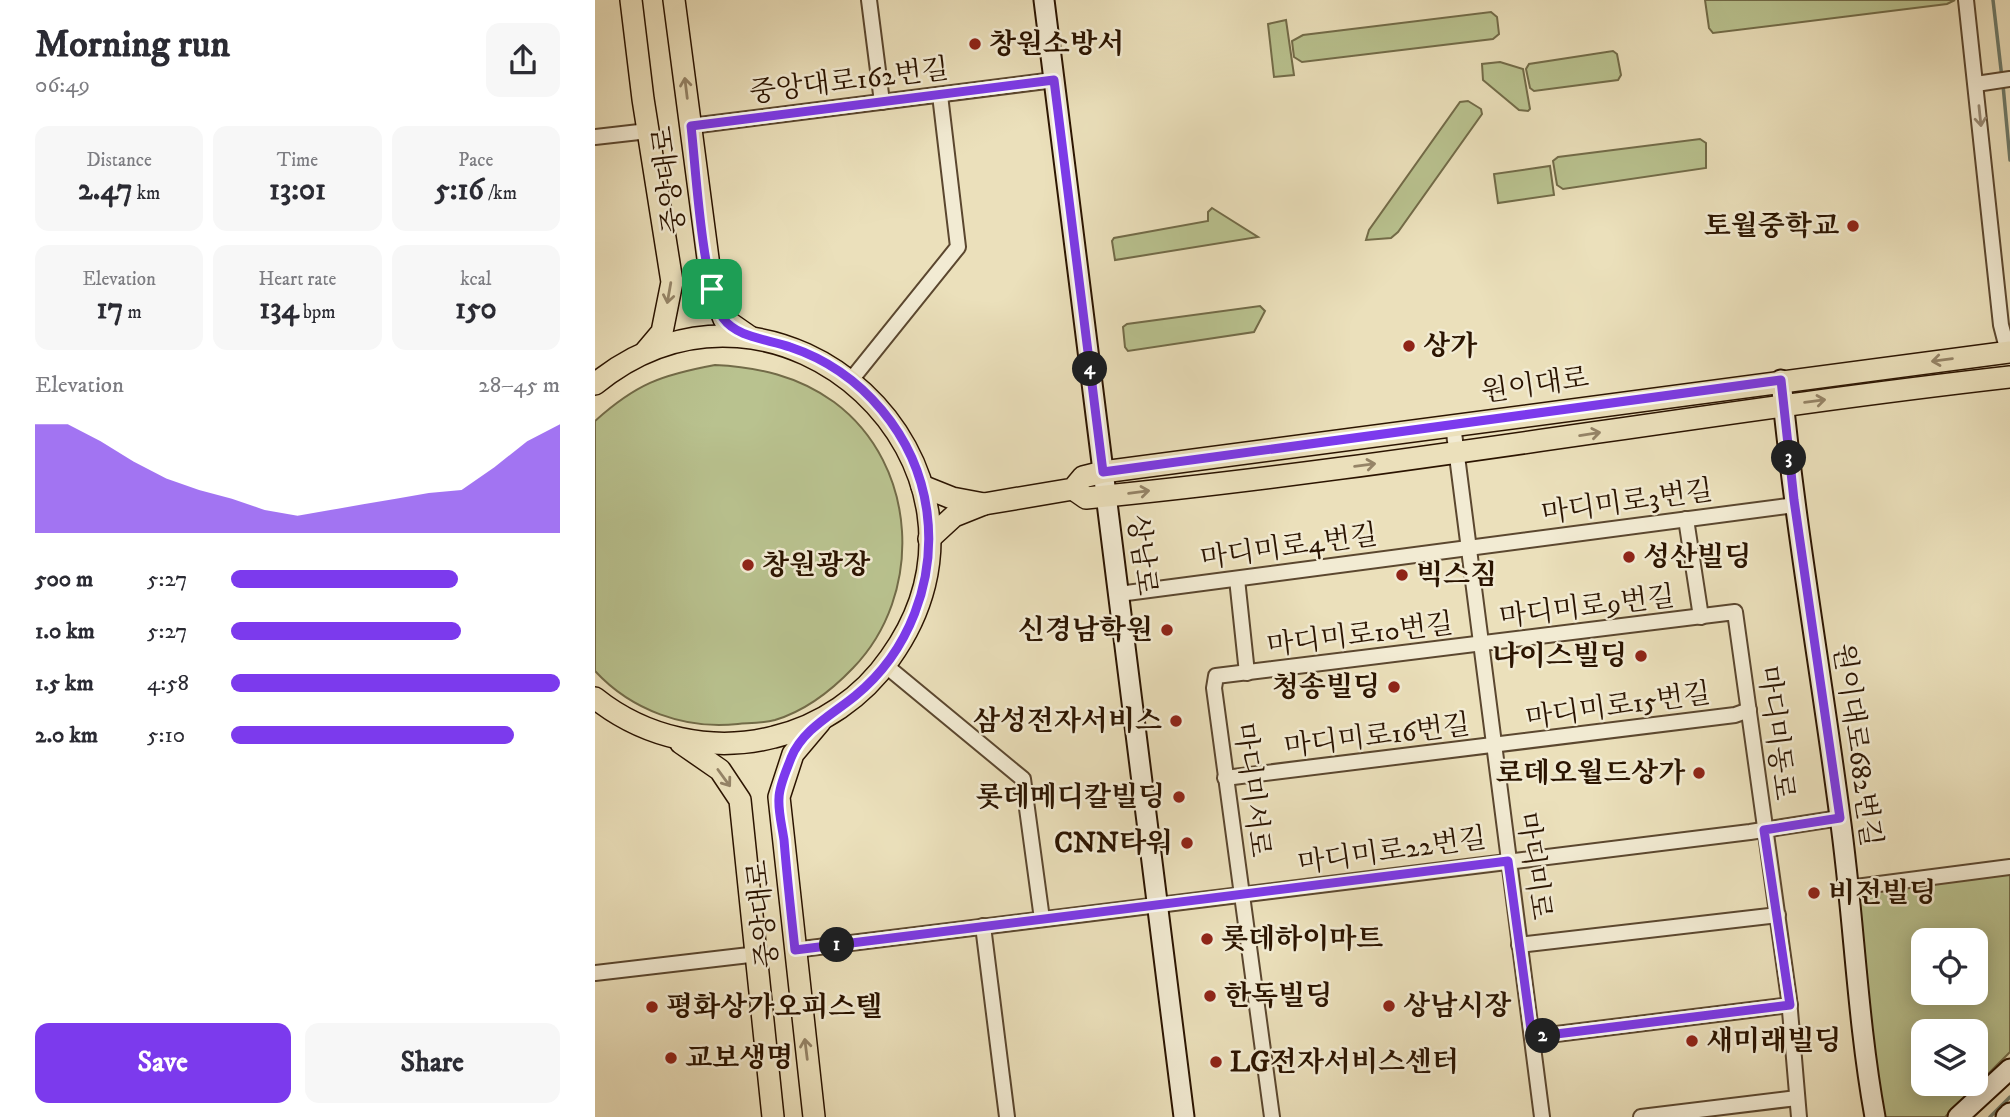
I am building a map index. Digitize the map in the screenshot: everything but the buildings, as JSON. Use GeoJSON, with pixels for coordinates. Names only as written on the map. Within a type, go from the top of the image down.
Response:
{"type":"FeatureCollection","features":[{"type":"Feature","properties":{"kind":"main road","name":"중앙대로"},"geometry":{"type":"LineString","coordinates":[[632,0],[647,131],[671,282],[662,332],[645,353]]}},
{"type":"Feature","properties":{"kind":"main road","name":"중앙대로"},"geometry":{"type":"LineString","coordinates":[[674,0],[712,289],[724,319],[752,338]]}},
{"type":"Feature","properties":{"kind":"main road","name":"상남로"},"geometry":{"type":"LineString","coordinates":[[1044,0],[1184,1117]]}},
{"type":"Feature","properties":{"kind":"main road"},"geometry":{"type":"LineString","coordinates":[[664,226],[684,234],[702,229]]}},
{"type":"Feature","properties":{"kind":"main road"},"geometry":{"type":"LineString","coordinates":[[595,384],[645,353],[697,338],[752,338],[804,352],[851,380],[875,402],[895,427],[911,455],[922,486],[929,539],[926,573],[918,606],[904,637],[885,665],[857,695],[823,718],[781,736],[750,742],[704,743],[673,737],[598,706]]}},
{"type":"Feature","properties":{"kind":"main road","name":"원이대로"},"geometry":{"type":"LineString","coordinates":[[929,539],[954,516],[984,504],[1073,489],[1083,477],[1103,472],[1781,380],[2009,354]]}},
{"type":"Feature","properties":{"kind":"main road","name":"원이대로"},"geometry":{"type":"LineString","coordinates":[[1073,489],[1086,498],[1456,455],[1783,405],[2010,377]]}},
{"type":"Feature","properties":{"kind":"main road","name":"원이대로682번길"},"geometry":{"type":"LineString","coordinates":[[1781,380],[1795,505],[1840,818],[1867,1070],[1875,1117]]}},
{"type":"Feature","properties":{"kind":"main road","name":"원이대로"},"geometry":{"type":"LineString","coordinates":[[922,486],[952,498],[984,504]]}},
{"type":"Feature","properties":{"kind":"main road","name":"중앙대로"},"geometry":{"type":"LineString","coordinates":[[814,1117],[779,797],[793,754],[823,718]]}},
{"type":"Feature","properties":{"kind":"main road","name":"중앙대로"},"geometry":{"type":"LineString","coordinates":[[673,737],[720,770],[740,800],[773,1117]]}},
{"type":"Feature","properties":{"kind":"main road"},"geometry":{"type":"LineString","coordinates":[[1958,1117],[2010,1069]]}},
{"type":"Feature","properties":{"kind":"street"},"geometry":{"type":"LineString","coordinates":[[869,0],[882,102]]}},
{"type":"Feature","properties":{"kind":"street"},"geometry":{"type":"LineString","coordinates":[[1966,0],[2001,326],[2009,354]]}},
{"type":"Feature","properties":{"kind":"street"},"geometry":{"type":"LineString","coordinates":[[1976,84],[2010,79]]}},
{"type":"Feature","properties":{"kind":"street","name":"중앙대로162번길"},"geometry":{"type":"LineString","coordinates":[[691,126],[1054,80]]}},
{"type":"Feature","properties":{"kind":"street"},"geometry":{"type":"LineString","coordinates":[[851,380],[958,247],[940,94]]}},
{"type":"Feature","properties":{"kind":"street"},"geometry":{"type":"LineString","coordinates":[[595,137],[647,131]]}},
{"type":"Feature","properties":{"kind":"street","name":"마디미로"},"geometry":{"type":"LineString","coordinates":[[1453,425],[1479,645],[1542,1117]]}},
{"type":"Feature","properties":{"kind":"street","name":"마디미로3번길"},"geometry":{"type":"LineString","coordinates":[[1467,548],[1795,505]]}},
{"type":"Feature","properties":{"kind":"street"},"geometry":{"type":"LineString","coordinates":[[1686,519],[1701,617]]}},
{"type":"Feature","properties":{"kind":"street","name":"마디미로4번길"},"geometry":{"type":"LineString","coordinates":[[1119,594],[1467,548]]}},
{"type":"Feature","properties":{"kind":"street"},"geometry":{"type":"LineString","coordinates":[[1237,579],[1247,673]]}},
{"type":"Feature","properties":{"kind":"street","name":"마디미동로"},"geometry":{"type":"LineString","coordinates":[[1701,617],[1735,612],[1790,1005],[1799,1117]]}},
{"type":"Feature","properties":{"kind":"street","name":"마디미로9번길"},"geometry":{"type":"LineString","coordinates":[[1479,645],[1701,617]]}},
{"type":"Feature","properties":{"kind":"street","name":"마디미로10번길"},"geometry":{"type":"LineString","coordinates":[[1247,673],[1479,645]]}},
{"type":"Feature","properties":{"kind":"street"},"geometry":{"type":"LineString","coordinates":[[885,665],[1023,779],[1042,919]]}},
{"type":"Feature","properties":{"kind":"street","name":"마디미서로"},"geometry":{"type":"LineString","coordinates":[[1247,673],[1216,676],[1215,688],[1240,896],[1272,1117]]}},
{"type":"Feature","properties":{"kind":"street","name":"마디미로15번길"},"geometry":{"type":"LineString","coordinates":[[1493,747],[1735,715],[1749,710]]}},
{"type":"Feature","properties":{"kind":"street","name":"마디미로16번길"},"geometry":{"type":"LineString","coordinates":[[1225,778],[1493,747]]}},
{"type":"Feature","properties":{"kind":"street","name":"마디미로22번길"},"geometry":{"type":"LineString","coordinates":[[795,950],[1158,907],[1840,818]]}},
{"type":"Feature","properties":{"kind":"street"},"geometry":{"type":"LineString","coordinates":[[1848,888],[2010,867]]}},
{"type":"Feature","properties":{"kind":"street"},"geometry":{"type":"LineString","coordinates":[[1519,945],[1778,915]]}},
{"type":"Feature","properties":{"kind":"street"},"geometry":{"type":"LineString","coordinates":[[983,926],[1007,1117]]}},
{"type":"Feature","properties":{"kind":"street"},"geometry":{"type":"LineString","coordinates":[[595,974],[758,954]]}},
{"type":"Feature","properties":{"kind":"street"},"geometry":{"type":"LineString","coordinates":[[1532,1037],[1790,1005]]}},
{"type":"Feature","properties":{"kind":"street"},"geometry":{"type":"LineString","coordinates":[[1641,1117],[1797,1098]]}},
{"type":"Feature","properties":{"kind":"green space"},"geometry":{"type":"Polygon","coordinates":[[[1705,0],[1955,0],[1947,4],[1713,33],[1709,28],[1705,0]]]}},
{"type":"Feature","properties":{"kind":"green space"},"geometry":{"type":"Polygon","coordinates":[[[1491,12],[1497,17],[1499,34],[1493,39],[1302,62],[1294,57],[1292,41],[1303,35],[1491,12]]]}},
{"type":"Feature","properties":{"kind":"green space"},"geometry":{"type":"Polygon","coordinates":[[[1286,20],[1294,75],[1274,77],[1268,24],[1286,20]]]}},
{"type":"Feature","properties":{"kind":"green space"},"geometry":{"type":"Polygon","coordinates":[[[1613,51],[1617,54],[1621,75],[1618,80],[1534,91],[1530,88],[1526,69],[1529,64],[1613,51]]]}},
{"type":"Feature","properties":{"kind":"green space"},"geometry":{"type":"Polygon","coordinates":[[[1500,62],[1523,69],[1530,109],[1528,111],[1519,110],[1483,80],[1482,64],[1500,62]]]}},
{"type":"Feature","properties":{"kind":"green space"},"geometry":{"type":"Polygon","coordinates":[[[1468,101],[1481,109],[1482,114],[1398,232],[1391,238],[1366,240],[1369,230],[1460,102],[1468,101]]]}},
{"type":"Feature","properties":{"kind":"green space"},"geometry":{"type":"Polygon","coordinates":[[[1700,139],[1706,143],[1706,168],[1563,189],[1557,185],[1553,161],[1558,157],[1700,139]]]}},
{"type":"Feature","properties":{"kind":"green space"},"geometry":{"type":"Polygon","coordinates":[[[1550,166],[1554,195],[1498,203],[1494,174],[1550,166]]]}},
{"type":"Feature","properties":{"kind":"green space"},"geometry":{"type":"Polygon","coordinates":[[[1212,208],[1258,237],[1115,260],[1112,241],[1114,238],[1208,221],[1208,212],[1212,208]]]}},
{"type":"Feature","properties":{"kind":"green space"},"geometry":{"type":"Polygon","coordinates":[[[1260,306],[1265,311],[1254,332],[1128,351],[1125,347],[1123,327],[1127,324],[1260,306]]]}},
{"type":"Feature","properties":{"kind":"green space","name":"창원광장"},"geometry":{"type":"Polygon","coordinates":[[[715,365],[777,374],[792,379],[834,402],[862,429],[883,460],[896,495],[902,531],[901,568],[892,604],[876,638],[853,668],[827,692],[797,711],[766,722],[718,725],[679,720],[625,697],[595,671],[595,421],[623,398],[650,383],[715,365]]]}},
{"type":"Feature","properties":{"kind":"green space"},"geometry":{"type":"Polygon","coordinates":[[[2010,867],[2010,1052],[1988,1074],[1988,1019],[1911,1019],[1911,1096],[1966,1096],[1945,1117],[1876,1117],[1848,888],[2010,867]]]}},
{"type":"Feature","properties":{"kind":"waterway"},"geometry":{"type":"LineString","coordinates":[[1993,0],[2002,78]]}},
{"type":"Feature","properties":{"kind":"waterway"},"geometry":{"type":"LineString","coordinates":[[2003,85],[2010,160]]}},
{"type":"Feature","properties":{"kind":"waterway"},"geometry":{"type":"LineString","coordinates":[[1990,1117],[2010,1097]]}},
{"type":"Feature","properties":{"kind":"place","name":"창원소방서"},"geometry":{"type":"Point","coordinates":[975,44]}},
{"type":"Feature","properties":{"kind":"place","name":"토월중학교"},"geometry":{"type":"Point","coordinates":[1853,226]}},
{"type":"Feature","properties":{"kind":"place","name":"상가"},"geometry":{"type":"Point","coordinates":[1409,346]}},
{"type":"Feature","properties":{"kind":"place","name":"성산빌딩"},"geometry":{"type":"Point","coordinates":[1629,557]}},
{"type":"Feature","properties":{"kind":"place","name":"창원광장"},"geometry":{"type":"Point","coordinates":[748,565]}},
{"type":"Feature","properties":{"kind":"place","name":"빅스짐"},"geometry":{"type":"Point","coordinates":[1402,575]}},
{"type":"Feature","properties":{"kind":"place","name":"신경남학원"},"geometry":{"type":"Point","coordinates":[1167,630]}},
{"type":"Feature","properties":{"kind":"place","name":"나이스빌딩"},"geometry":{"type":"Point","coordinates":[1641,656]}},
{"type":"Feature","properties":{"kind":"place","name":"청송빌딩"},"geometry":{"type":"Point","coordinates":[1394,687]}},
{"type":"Feature","properties":{"kind":"place","name":"삼성전자서비스"},"geometry":{"type":"Point","coordinates":[1176,721]}},
{"type":"Feature","properties":{"kind":"place","name":"로데오월드상가"},"geometry":{"type":"Point","coordinates":[1699,773]}},
{"type":"Feature","properties":{"kind":"place","name":"롯데메디칼빌딩"},"geometry":{"type":"Point","coordinates":[1179,797]}},
{"type":"Feature","properties":{"kind":"place","name":"CNN타워"},"geometry":{"type":"Point","coordinates":[1187,843]}},
{"type":"Feature","properties":{"kind":"place","name":"비전빌딩"},"geometry":{"type":"Point","coordinates":[1814,893]}},
{"type":"Feature","properties":{"kind":"place","name":"롯데하이마트"},"geometry":{"type":"Point","coordinates":[1207,939]}},
{"type":"Feature","properties":{"kind":"place","name":"한독빌딩"},"geometry":{"type":"Point","coordinates":[1210,996]}},
{"type":"Feature","properties":{"kind":"place","name":"상남시장"},"geometry":{"type":"Point","coordinates":[1389,1006]}},
{"type":"Feature","properties":{"kind":"place","name":"평화상가오피스텔"},"geometry":{"type":"Point","coordinates":[652,1007]}},
{"type":"Feature","properties":{"kind":"place","name":"새미래빌딩"},"geometry":{"type":"Point","coordinates":[1692,1041]}},
{"type":"Feature","properties":{"kind":"place","name":"교보생명"},"geometry":{"type":"Point","coordinates":[671,1058]}},
{"type":"Feature","properties":{"kind":"place","name":"LG전자서비스센터"},"geometry":{"type":"Point","coordinates":[1216,1062]}},
{"type":"Feature","properties":{"kind":"route"},"geometry":{"type":"LineString","coordinates":[[1054,80],[1103,472],[1781,380],[1794,500],[1840,818],[1764,830],[1790,1005],[1532,1037],[1508,861],[1158,907],[795,950],[779,797],[793,754],[823,718],[857,695],[872,681],[904,637],[918,606],[926,573],[929,539],[927,512],[922,486],[911,455],[895,427],[864,390],[843,373],[804,352],[752,338],[724,319],[712,289],[702,229],[691,126],[1054,80]]}}]}
